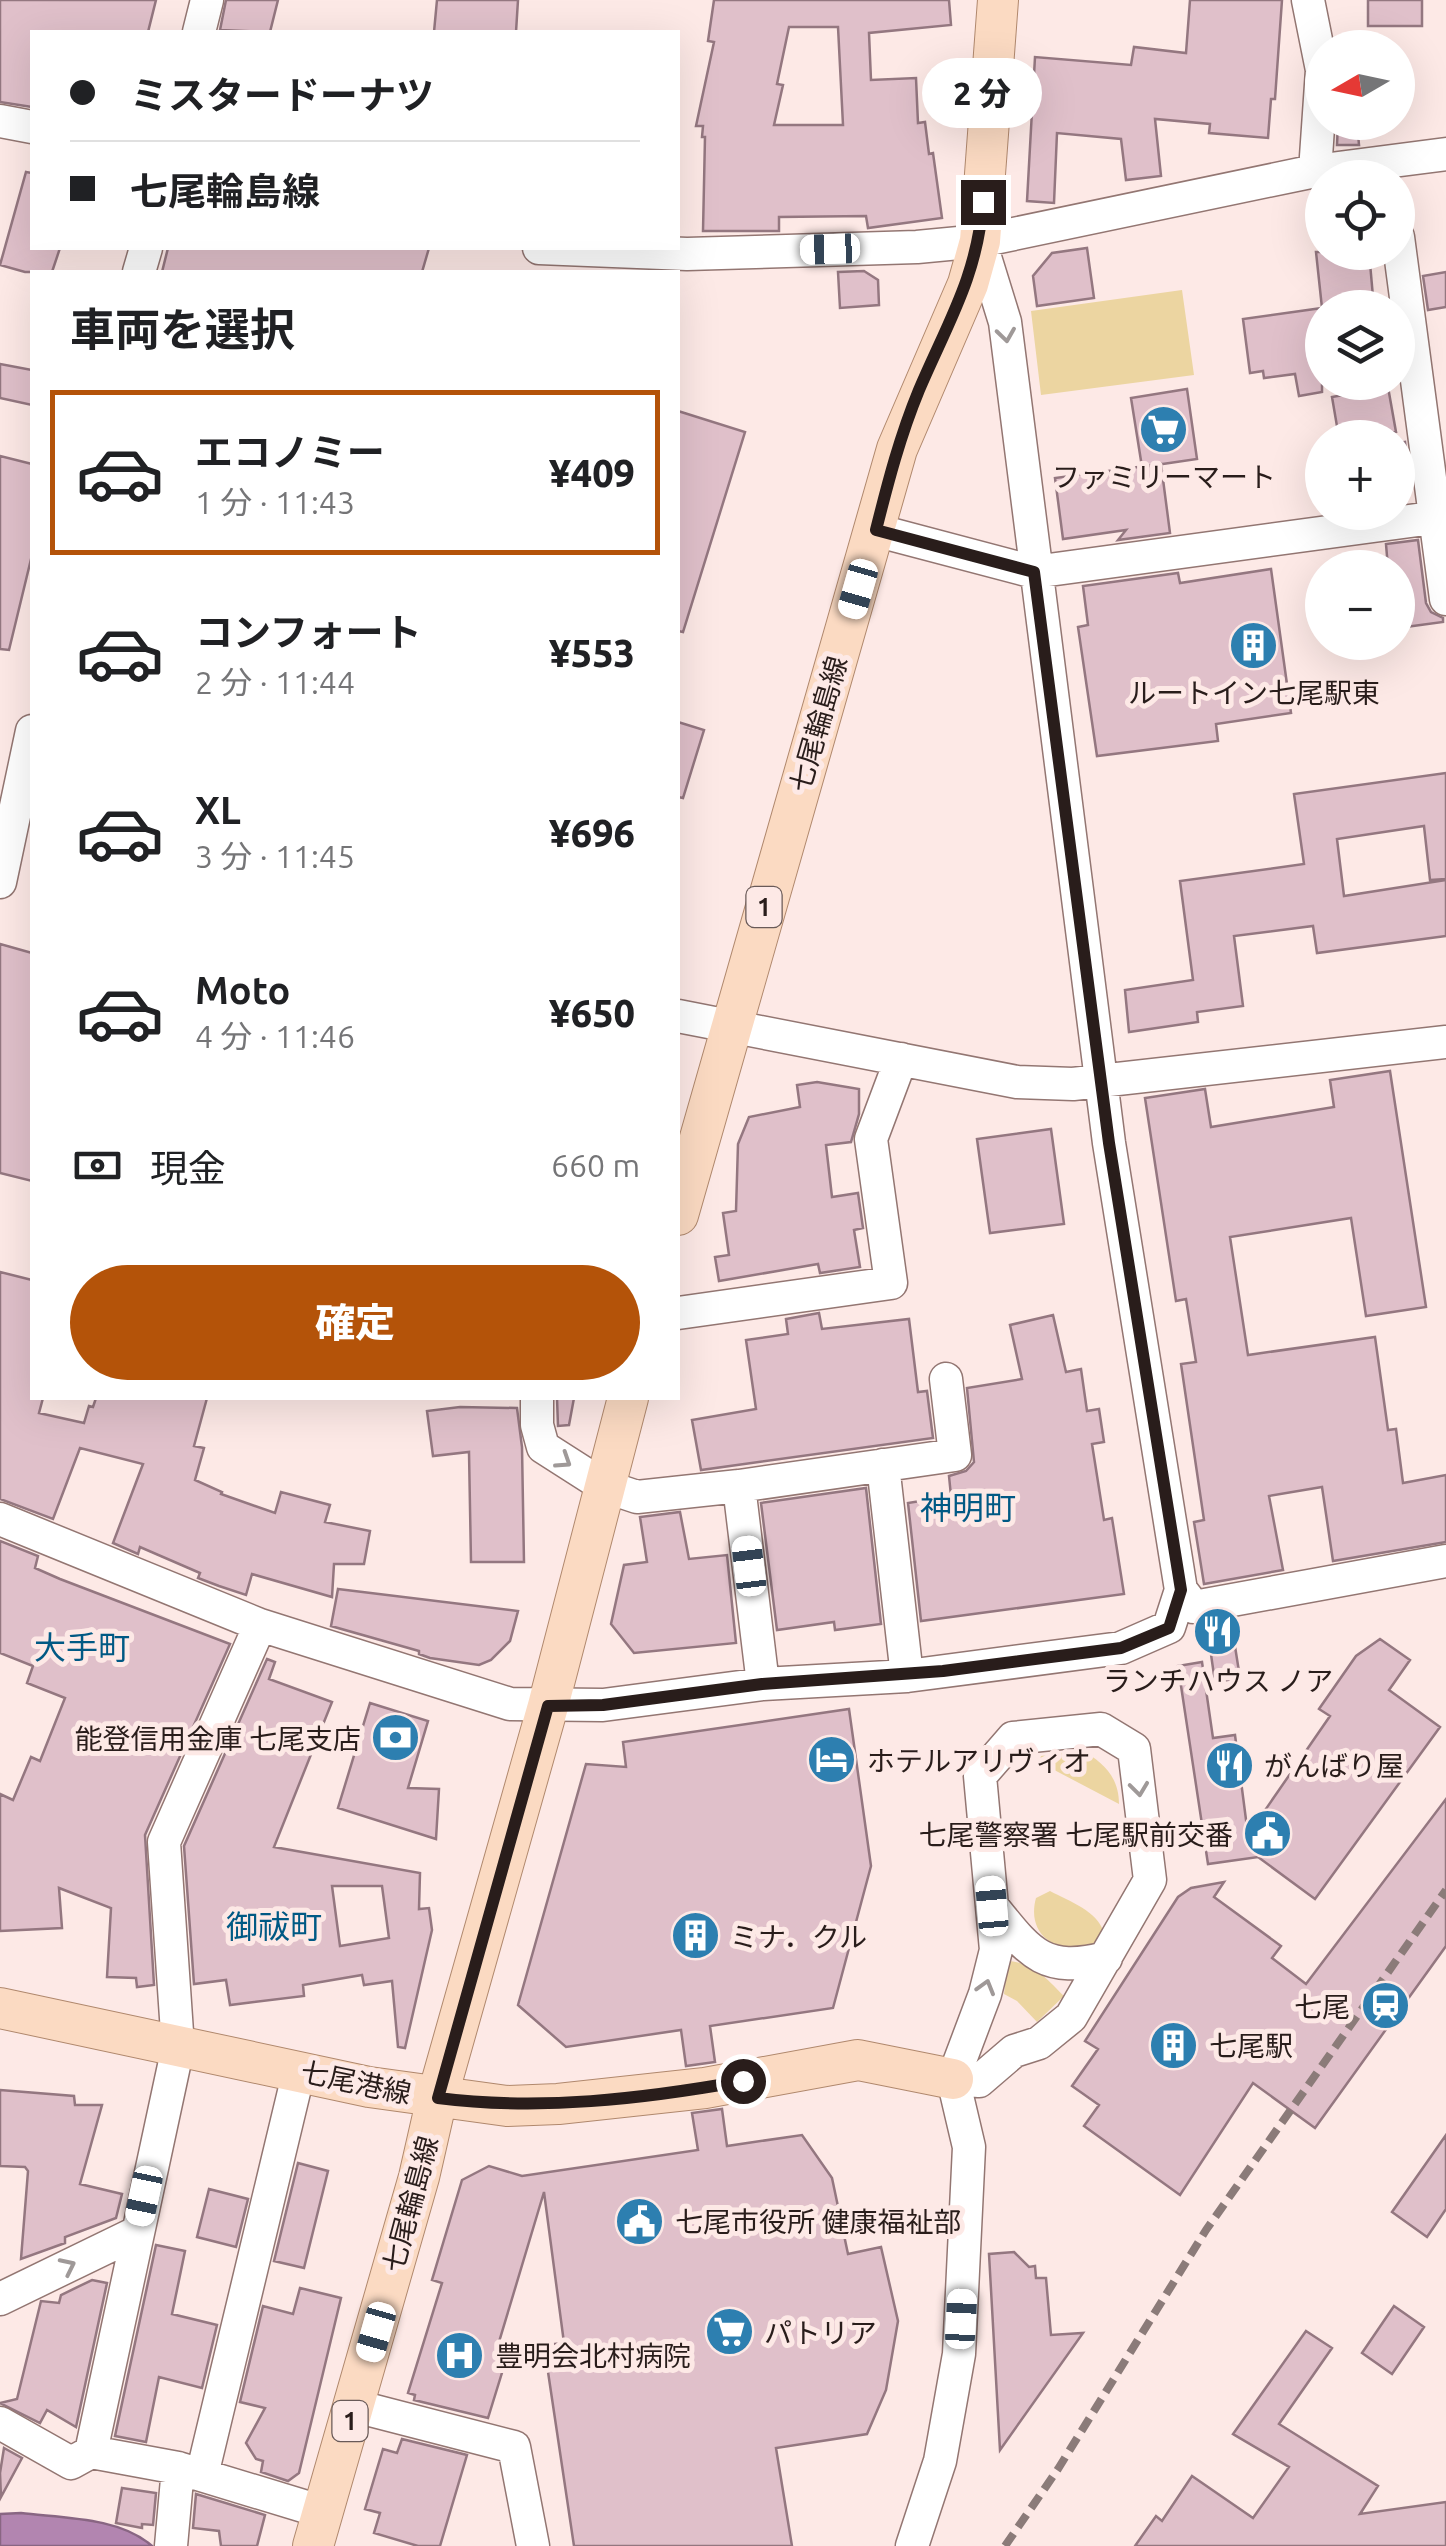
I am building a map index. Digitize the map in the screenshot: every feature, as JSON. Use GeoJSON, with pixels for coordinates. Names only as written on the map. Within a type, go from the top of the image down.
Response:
{"type":"FeatureCollection","features":[{"type":"Feature","properties":{"kind":"main road","name":"七尾輪島線"},"geometry":{"type":"LineString","coordinates":[[680,1208],[897,449],[968,284],[980,241],[998,0]]}},
{"type":"Feature","properties":{"kind":"main road","name":"七尾輪島線"},"geometry":{"type":"LineString","coordinates":[[318,2529],[419,2178],[627,1400]]}},
{"type":"Feature","properties":{"kind":"main road","name":"七尾港線"},"geometry":{"type":"LineString","coordinates":[[0,2008],[438,2098],[507,2106],[705,2088],[858,2060],[953,2078]]}},
{"type":"Feature","properties":{"kind":"street"},"geometry":{"type":"LineString","coordinates":[[200,30],[207,0]]}},
{"type":"Feature","properties":{"kind":"street"},"geometry":{"type":"LineString","coordinates":[[1308,0],[1322,70],[1317,160]]}},
{"type":"Feature","properties":{"kind":"street"},"geometry":{"type":"LineString","coordinates":[[0,121],[30,127]]}},
{"type":"Feature","properties":{"kind":"street"},"geometry":{"type":"LineString","coordinates":[[1415,163],[1446,154]]}},
{"type":"Feature","properties":{"kind":"street"},"geometry":{"type":"LineString","coordinates":[[542,256],[917,247],[980,241],[1305,172]]}},
{"type":"Feature","properties":{"kind":"street"},"geometry":{"type":"LineString","coordinates":[[0,1519],[260,1625],[510,1704],[603,1705],[762,1684],[907,1676],[1121,1648],[1169,1628],[1181,1590],[1101,1082],[1005,322],[980,241]]}},
{"type":"Feature","properties":{"kind":"street"},"geometry":{"type":"LineString","coordinates":[[1403,270],[1440,516],[1446,599]]}},
{"type":"Feature","properties":{"kind":"street"},"geometry":{"type":"LineString","coordinates":[[876,530],[1034,572],[1440,516]]}},
{"type":"Feature","properties":{"kind":"street"},"geometry":{"type":"LineString","coordinates":[[9,877],[30,745]]}},
{"type":"Feature","properties":{"kind":"street"},"geometry":{"type":"LineString","coordinates":[[680,1016],[1017,1082],[1101,1082],[1446,1042]]}},
{"type":"Feature","properties":{"kind":"street"},"geometry":{"type":"LineString","coordinates":[[680,1313],[892,1283],[871,1139],[901,1059]]}},
{"type":"Feature","properties":{"kind":"street"},"geometry":{"type":"LineString","coordinates":[[536,1400],[543,1447],[604,1486],[637,1497],[955,1455],[946,1379]]}},
{"type":"Feature","properties":{"kind":"street"},"geometry":{"type":"LineString","coordinates":[[883,1465],[907,1676]]}},
{"type":"Feature","properties":{"kind":"street"},"geometry":{"type":"LineString","coordinates":[[740,1486],[762,1684]]}},
{"type":"Feature","properties":{"kind":"street"},"geometry":{"type":"LineString","coordinates":[[1181,1590],[1194,1607],[1446,1562]]}},
{"type":"Feature","properties":{"kind":"street"},"geometry":{"type":"LineString","coordinates":[[92,2452],[178,2047],[164,1842],[260,1625]]}},
{"type":"Feature","properties":{"kind":"street"},"geometry":{"type":"LineString","coordinates":[[912,2546],[940,2461],[959,2354],[969,2147],[953,2078],[985,1994],[996,1950],[980,1776],[1013,1738],[1101,1729],[1134,1750],[1150,1880],[1071,2017],[1038,2043],[1014,2051],[979,2081],[953,2078]]}},
{"type":"Feature","properties":{"kind":"street"},"geometry":{"type":"LineString","coordinates":[[992,1906],[1016,1936],[1046,1961],[1079,1965],[1106,1958]]}},
{"type":"Feature","properties":{"kind":"street"},"geometry":{"type":"LineString","coordinates":[[171,2546],[299,2070]]}},
{"type":"Feature","properties":{"kind":"street"},"geometry":{"type":"LineString","coordinates":[[0,2299],[136,2233]]}},
{"type":"Feature","properties":{"kind":"street"},"geometry":{"type":"LineString","coordinates":[[355,2406],[514,2447],[533,2546]]}},
{"type":"Feature","properties":{"kind":"street"},"geometry":{"type":"LineString","coordinates":[[0,2423],[71,2463],[92,2452],[190,2472],[318,2529]]}},
{"type":"Feature","properties":{"kind":"shaded area"},"geometry":{"type":"Polygon","coordinates":[[[1182,290],[1194,375],[1041,395],[1031,311],[1182,290]]]}},
{"type":"Feature","properties":{"kind":"shaded area"},"geometry":{"type":"Polygon","coordinates":[[[1081,1750],[1109,1772],[1119,1804],[1039,1762],[1041,1756],[1081,1750]]]}},
{"type":"Feature","properties":{"kind":"shaded area"},"geometry":{"type":"Polygon","coordinates":[[[1050,1891],[1096,1919],[1104,1933],[1096,1942],[1071,1948],[1047,1939],[1038,1929],[1034,1915],[1036,1898],[1050,1891]]]}},
{"type":"Feature","properties":{"kind":"shaded area"},"geometry":{"type":"Polygon","coordinates":[[[1008,1961],[1032,1968],[1064,1996],[1037,2022],[1017,2001],[1004,1994],[1008,1961]]]}},
{"type":"Feature","properties":{"kind":"shaded area"},"geometry":{"type":"Polygon","coordinates":[[[0,2514],[107,2524],[139,2536],[152,2546],[0,2546],[0,2514]]]}},
{"type":"Feature","properties":{"kind":"building"},"geometry":{"type":"Polygon","coordinates":[[[0,0],[156,0],[148,30],[30,30],[30,107],[0,102],[0,0]]]}},
{"type":"Feature","properties":{"kind":"building"},"geometry":{"type":"Polygon","coordinates":[[[226,0],[278,0],[270,30],[220,30],[226,0]]]}},
{"type":"Feature","properties":{"kind":"building"},"geometry":{"type":"Polygon","coordinates":[[[437,0],[518,0],[516,30],[434,30],[437,0]]]}},
{"type":"Feature","properties":{"kind":"building"},"geometry":{"type":"Polygon","coordinates":[[[714,0],[949,0],[951,25],[869,33],[871,80],[916,78],[918,123],[925,122],[929,154],[933,153],[942,218],[868,228],[866,216],[779,217],[779,231],[703,231],[705,137],[703,126],[696,126],[714,42],[708,41],[714,0]],[[789,27],[777,84],[783,85],[774,125],[843,125],[838,27],[789,27]]]}},
{"type":"Feature","properties":{"kind":"building"},"geometry":{"type":"Polygon","coordinates":[[[1190,0],[1282,0],[1275,99],[1271,99],[1268,138],[1209,133],[1210,124],[1155,119],[1161,176],[1126,180],[1121,139],[1057,133],[1054,203],[1027,201],[1035,57],[1131,65],[1134,47],[1186,53],[1190,0]]]}},
{"type":"Feature","properties":{"kind":"building"},"geometry":{"type":"Polygon","coordinates":[[[1368,0],[1422,0],[1422,26],[1368,26],[1368,0]]]}},
{"type":"Feature","properties":{"kind":"building"},"geometry":{"type":"Polygon","coordinates":[[[1337,140],[1359,140],[1359,145],[1337,145],[1337,140]]]}},
{"type":"Feature","properties":{"kind":"building"},"geometry":{"type":"Polygon","coordinates":[[[26,172],[30,173],[30,250],[59,250],[53,270],[25,272],[0,265],[26,172]]]}},
{"type":"Feature","properties":{"kind":"building"},"geometry":{"type":"Polygon","coordinates":[[[1087,248],[1094,298],[1037,306],[1033,276],[1052,253],[1087,248]]]}},
{"type":"Feature","properties":{"kind":"building"},"geometry":{"type":"Polygon","coordinates":[[[168,250],[428,250],[423,270],[162,270],[168,250]]]}},
{"type":"Feature","properties":{"kind":"building"},"geometry":{"type":"Polygon","coordinates":[[[1318,270],[1371,270],[1372,290],[1320,290],[1318,270]]]}},
{"type":"Feature","properties":{"kind":"building"},"geometry":{"type":"Polygon","coordinates":[[[864,271],[878,280],[879,305],[840,308],[838,272],[864,271]]]}},
{"type":"Feature","properties":{"kind":"building"},"geometry":{"type":"Polygon","coordinates":[[[1446,272],[1446,307],[1428,310],[1423,276],[1446,272]]]}},
{"type":"Feature","properties":{"kind":"building"},"geometry":{"type":"Polygon","coordinates":[[[1305,310],[1305,395],[1299,396],[1295,374],[1264,378],[1263,371],[1250,373],[1243,319],[1305,310]]]}},
{"type":"Feature","properties":{"kind":"building"},"geometry":{"type":"Polygon","coordinates":[[[0,364],[30,370],[30,405],[0,398],[0,364]]]}},
{"type":"Feature","properties":{"kind":"building","name":"ファミリーマート"},"geometry":{"type":"Polygon","coordinates":[[[1187,389],[1197,459],[1142,467],[1131,398],[1187,389]]]}},
{"type":"Feature","properties":{"kind":"building"},"geometry":{"type":"Polygon","coordinates":[[[1333,400],[1390,400],[1394,420],[1336,420],[1333,400]]]}},
{"type":"Feature","properties":{"kind":"building"},"geometry":{"type":"Polygon","coordinates":[[[680,412],[745,432],[683,632],[680,631],[680,412]]]}},
{"type":"Feature","properties":{"kind":"building"},"geometry":{"type":"Polygon","coordinates":[[[0,456],[30,464],[30,563],[9,650],[0,649],[0,456]]]}},
{"type":"Feature","properties":{"kind":"building"},"geometry":{"type":"Polygon","coordinates":[[[1161,464],[1170,533],[1118,540],[1126,530],[1063,539],[1055,478],[1161,464]]]}},
{"type":"Feature","properties":{"kind":"building"},"geometry":{"type":"Polygon","coordinates":[[[1418,540],[1426,603],[1443,622],[1415,626],[1415,550],[1386,550],[1386,544],[1418,540]]]}},
{"type":"Feature","properties":{"kind":"building"},"geometry":{"type":"Polygon","coordinates":[[[1271,569],[1291,713],[1216,724],[1218,741],[1097,756],[1078,627],[1088,625],[1083,586],[1178,573],[1180,583],[1271,569]]]}},
{"type":"Feature","properties":{"kind":"building"},"geometry":{"type":"Polygon","coordinates":[[[680,723],[704,730],[683,798],[680,797],[680,723]]]}},
{"type":"Feature","properties":{"kind":"building"},"geometry":{"type":"Polygon","coordinates":[[[1446,773],[1446,879],[1430,880],[1424,826],[1337,839],[1344,896],[1446,880],[1446,936],[1317,953],[1313,926],[1234,936],[1243,1006],[1197,1012],[1198,1022],[1129,1032],[1125,990],[1193,980],[1180,881],[1304,864],[1294,794],[1446,773]]]}},
{"type":"Feature","properties":{"kind":"building"},"geometry":{"type":"Polygon","coordinates":[[[0,944],[30,952],[30,1180],[0,1173],[0,944]]]}},
{"type":"Feature","properties":{"kind":"building"},"geometry":{"type":"Polygon","coordinates":[[[1390,1071],[1426,1307],[1366,1316],[1351,1218],[1230,1237],[1248,1355],[1375,1337],[1388,1430],[1396,1429],[1403,1483],[1446,1475],[1446,1542],[1333,1561],[1322,1487],[1269,1496],[1283,1570],[1204,1584],[1194,1522],[1204,1520],[1181,1364],[1196,1362],[1186,1299],[1176,1301],[1145,1098],[1205,1089],[1211,1127],[1334,1107],[1330,1080],[1390,1071]]]}},
{"type":"Feature","properties":{"kind":"building"},"geometry":{"type":"Polygon","coordinates":[[[817,1082],[859,1089],[859,1114],[851,1142],[826,1145],[832,1197],[858,1193],[863,1228],[854,1230],[860,1267],[820,1273],[818,1264],[719,1281],[715,1257],[729,1255],[723,1213],[736,1211],[738,1144],[749,1117],[800,1107],[797,1085],[817,1082]]]}},
{"type":"Feature","properties":{"kind":"building"},"geometry":{"type":"Polygon","coordinates":[[[1051,1129],[1064,1224],[990,1233],[977,1139],[1051,1129]]]}},
{"type":"Feature","properties":{"kind":"building"},"geometry":{"type":"Polygon","coordinates":[[[0,1272],[30,1280],[30,1400],[42,1400],[39,1413],[84,1423],[89,1406],[93,1407],[95,1400],[206,1400],[194,1446],[204,1448],[195,1480],[221,1494],[275,1513],[281,1492],[330,1505],[325,1522],[370,1531],[364,1564],[334,1564],[332,1597],[252,1574],[246,1595],[198,1578],[200,1573],[140,1547],[138,1554],[113,1543],[143,1464],[80,1448],[53,1519],[0,1499],[0,1272]]]}},
{"type":"Feature","properties":{"kind":"building"},"geometry":{"type":"Polygon","coordinates":[[[819,1313],[822,1329],[909,1319],[918,1392],[927,1391],[933,1438],[701,1470],[692,1420],[756,1409],[746,1340],[788,1334],[786,1319],[819,1313]]]}},
{"type":"Feature","properties":{"kind":"building"},"geometry":{"type":"Polygon","coordinates":[[[1053,1315],[1066,1372],[1081,1369],[1087,1411],[1099,1409],[1104,1442],[1092,1444],[1104,1520],[1112,1518],[1124,1594],[921,1621],[908,1503],[951,1496],[949,1476],[966,1471],[974,1462],[967,1388],[1022,1379],[1010,1325],[1053,1315]]]}},
{"type":"Feature","properties":{"kind":"building"},"geometry":{"type":"Polygon","coordinates":[[[557,1400],[574,1400],[569,1425],[558,1426],[557,1400]]]}},
{"type":"Feature","properties":{"kind":"building"},"geometry":{"type":"Polygon","coordinates":[[[517,1408],[522,1447],[524,1562],[471,1562],[469,1452],[433,1456],[427,1411],[517,1408]]]}},
{"type":"Feature","properties":{"kind":"building"},"geometry":{"type":"Polygon","coordinates":[[[866,1488],[881,1624],[835,1630],[834,1622],[777,1630],[761,1503],[866,1488]]]}},
{"type":"Feature","properties":{"kind":"building"},"geometry":{"type":"Polygon","coordinates":[[[680,1512],[689,1559],[727,1555],[736,1643],[634,1653],[611,1624],[624,1565],[647,1562],[640,1517],[680,1512]]]}},
{"type":"Feature","properties":{"kind":"building"},"geometry":{"type":"Polygon","coordinates":[[[0,1541],[38,1556],[35,1568],[230,1644],[145,1835],[154,1985],[137,1987],[136,1978],[107,1977],[111,1908],[59,1888],[62,1928],[0,1931],[0,1794],[13,1800],[31,1757],[40,1761],[65,1698],[27,1683],[33,1666],[0,1653],[0,1541]]]}},
{"type":"Feature","properties":{"kind":"building"},"geometry":{"type":"Polygon","coordinates":[[[338,1589],[518,1611],[510,1641],[491,1660],[479,1665],[430,1658],[419,1651],[331,1626],[338,1589]]]}},
{"type":"Feature","properties":{"kind":"building"},"geometry":{"type":"Polygon","coordinates":[[[1231,1621],[1240,1678],[1215,1682],[1207,1627],[1231,1621]]]}},
{"type":"Feature","properties":{"kind":"building"},"geometry":{"type":"Polygon","coordinates":[[[1380,1639],[1410,1660],[1389,1690],[1440,1727],[1315,1899],[1258,1857],[1208,1864],[1178,1666],[1202,1662],[1213,1738],[1235,1735],[1248,1835],[1330,1716],[1319,1709],[1356,1656],[1380,1639]]]}},
{"type":"Feature","properties":{"kind":"building"},"geometry":{"type":"Polygon","coordinates":[[[267,1659],[275,1662],[269,1679],[332,1702],[274,1847],[420,1873],[419,1909],[429,1908],[432,1930],[405,2048],[398,2047],[392,1981],[364,1985],[362,1975],[303,1985],[304,1996],[230,2005],[226,1980],[194,1984],[184,1846],[267,1659]],[[332,1886],[340,1946],[389,1938],[382,1886],[332,1886]]]}},
{"type":"Feature","properties":{"kind":"building"},"geometry":{"type":"Polygon","coordinates":[[[370,1703],[428,1721],[408,1788],[439,1789],[436,1839],[338,1808],[370,1703]]]}},
{"type":"Feature","properties":{"kind":"building","name":"ミナ．クル"},"geometry":{"type":"Polygon","coordinates":[[[849,1709],[871,1866],[833,2008],[710,2026],[715,2062],[686,2066],[681,2030],[566,2047],[518,2005],[586,1764],[626,1767],[623,1742],[849,1709]]]}},
{"type":"Feature","properties":{"kind":"building"},"geometry":{"type":"Polygon","coordinates":[[[1446,1799],[1446,1946],[1315,2128],[1253,2083],[1180,2195],[1084,2126],[1099,2105],[1072,2086],[1098,2049],[1085,2041],[1178,1897],[1191,1888],[1224,1882],[1214,1897],[1281,1946],[1272,1958],[1306,1984],[1446,1799]]]}},
{"type":"Feature","properties":{"kind":"building"},"geometry":{"type":"Polygon","coordinates":[[[0,2090],[74,2096],[75,2105],[102,2105],[80,2184],[122,2194],[116,2218],[21,2259],[28,2171],[25,2167],[0,2166],[0,2090]]]}},
{"type":"Feature","properties":{"kind":"building","name":"パトリア"},"geometry":{"type":"Polygon","coordinates":[[[722,2109],[727,2146],[802,2135],[832,2178],[848,2254],[881,2247],[898,2321],[886,2390],[867,2434],[776,2448],[792,2546],[574,2546],[544,2345],[564,2343],[544,2192],[496,2352],[509,2350],[488,2418],[414,2400],[415,2395],[408,2393],[442,2283],[432,2280],[462,2180],[489,2166],[522,2176],[698,2150],[692,2113],[722,2109]]]}},
{"type":"Feature","properties":{"kind":"building"},"geometry":{"type":"Polygon","coordinates":[[[1446,2135],[1446,2209],[1427,2237],[1392,2212],[1446,2135]]]}},
{"type":"Feature","properties":{"kind":"building"},"geometry":{"type":"Polygon","coordinates":[[[298,2163],[328,2171],[304,2268],[274,2261],[298,2163]]]}},
{"type":"Feature","properties":{"kind":"building"},"geometry":{"type":"Polygon","coordinates":[[[209,2189],[248,2199],[236,2247],[197,2237],[209,2189]]]}},
{"type":"Feature","properties":{"kind":"building"},"geometry":{"type":"Polygon","coordinates":[[[156,2245],[185,2251],[172,2314],[217,2325],[202,2388],[159,2377],[146,2442],[115,2436],[156,2245]]]}},
{"type":"Feature","properties":{"kind":"building"},"geometry":{"type":"Polygon","coordinates":[[[1014,2252],[1029,2267],[1035,2266],[1036,2278],[1046,2278],[1051,2335],[1083,2333],[1000,2450],[989,2254],[1014,2252]]]}},
{"type":"Feature","properties":{"kind":"building"},"geometry":{"type":"Polygon","coordinates":[[[92,2280],[107,2283],[76,2427],[47,2410],[40,2423],[0,2403],[17,2399],[41,2301],[59,2303],[61,2295],[92,2280]]]}},
{"type":"Feature","properties":{"kind":"building"},"geometry":{"type":"Polygon","coordinates":[[[300,2288],[341,2298],[299,2473],[288,2481],[261,2472],[263,2461],[256,2459],[246,2443],[265,2408],[240,2402],[263,2306],[293,2314],[300,2288]]]}},
{"type":"Feature","properties":{"kind":"building"},"geometry":{"type":"Polygon","coordinates":[[[1394,2306],[1424,2327],[1392,2374],[1362,2353],[1394,2306]]]}},
{"type":"Feature","properties":{"kind":"building"},"geometry":{"type":"Polygon","coordinates":[[[1306,2331],[1332,2348],[1279,2424],[1378,2486],[1360,2514],[1446,2502],[1446,2546],[1135,2546],[1156,2516],[1162,2521],[1192,2476],[1253,2518],[1289,2467],[1233,2434],[1306,2331]]]}},
{"type":"Feature","properties":{"kind":"building"},"geometry":{"type":"Polygon","coordinates":[[[402,2439],[467,2455],[440,2546],[418,2546],[374,2533],[380,2513],[365,2509],[383,2449],[397,2453],[402,2439]]]}},
{"type":"Feature","properties":{"kind":"building"},"geometry":{"type":"Polygon","coordinates":[[[4,2448],[22,2458],[1,2497],[0,2473],[4,2448]]]}},
{"type":"Feature","properties":{"kind":"building"},"geometry":{"type":"Polygon","coordinates":[[[122,2488],[156,2493],[153,2525],[142,2524],[142,2528],[116,2523],[122,2488]]]}},
{"type":"Feature","properties":{"kind":"building"},"geometry":{"type":"Polygon","coordinates":[[[196,2494],[265,2515],[257,2546],[221,2546],[219,2531],[193,2528],[196,2494]]]}},
{"type":"Feature","properties":{"kind":"railway"},"geometry":{"type":"LineString","coordinates":[[1005,2546],[1058,2469],[1206,2230],[1446,1890]]}},
{"type":"Feature","properties":{"kind":"place","name":"ファミリーマート"},"geometry":{"type":"Point","coordinates":[1164,429]}},
{"type":"Feature","properties":{"kind":"place","name":"ルートイン七尾駅東"},"geometry":{"type":"Point","coordinates":[1254,645]}},
{"type":"Feature","properties":{"kind":"place","name":"ランチハウス ノア"},"geometry":{"type":"Point","coordinates":[1218,1632]}},
{"type":"Feature","properties":{"kind":"place","name":"能登信用金庫 七尾支店"},"geometry":{"type":"Point","coordinates":[396,1738]}},
{"type":"Feature","properties":{"kind":"place","name":"ホテルアリヴィオ"},"geometry":{"type":"Point","coordinates":[832,1760]}},
{"type":"Feature","properties":{"kind":"place","name":"がんばり屋"},"geometry":{"type":"Point","coordinates":[1229,1765]}},
{"type":"Feature","properties":{"kind":"place","name":"七尾警察署 七尾駅前交番"},"geometry":{"type":"Point","coordinates":[1268,1834]}},
{"type":"Feature","properties":{"kind":"place","name":"ミナ．クル"},"geometry":{"type":"Point","coordinates":[695,1936]}},
{"type":"Feature","properties":{"kind":"place","name":"七尾"},"geometry":{"type":"Point","coordinates":[1385,2006]}},
{"type":"Feature","properties":{"kind":"place","name":"七尾駅"},"geometry":{"type":"Point","coordinates":[1174,2045]}},
{"type":"Feature","properties":{"kind":"place","name":"七尾市役所 健康福祉部"},"geometry":{"type":"Point","coordinates":[640,2221]}},
{"type":"Feature","properties":{"kind":"place","name":"パトリア"},"geometry":{"type":"Point","coordinates":[729,2332]}},
{"type":"Feature","properties":{"kind":"place","name":"豊明会北村病院"},"geometry":{"type":"Point","coordinates":[460,2355]}},
{"type":"Feature","properties":{"kind":"district","name":"神明町"},"geometry":{"type":"Point","coordinates":[968,1507]}},
{"type":"Feature","properties":{"kind":"district","name":"大手町"},"geometry":{"type":"Point","coordinates":[82,1647]}},
{"type":"Feature","properties":{"kind":"district","name":"御祓町"},"geometry":{"type":"Point","coordinates":[274,1926]}},
{"type":"Feature","properties":{"kind":"route"},"geometry":{"type":"LineString","coordinates":[[743,2081],[525,2106],[438,2098],[548,1706],[603,1705],[762,1684],[907,1676],[1121,1648],[1169,1628],[1181,1590],[1109,1143],[1034,572],[876,530],[897,449],[968,284],[980,241],[983,202]]}}]}
